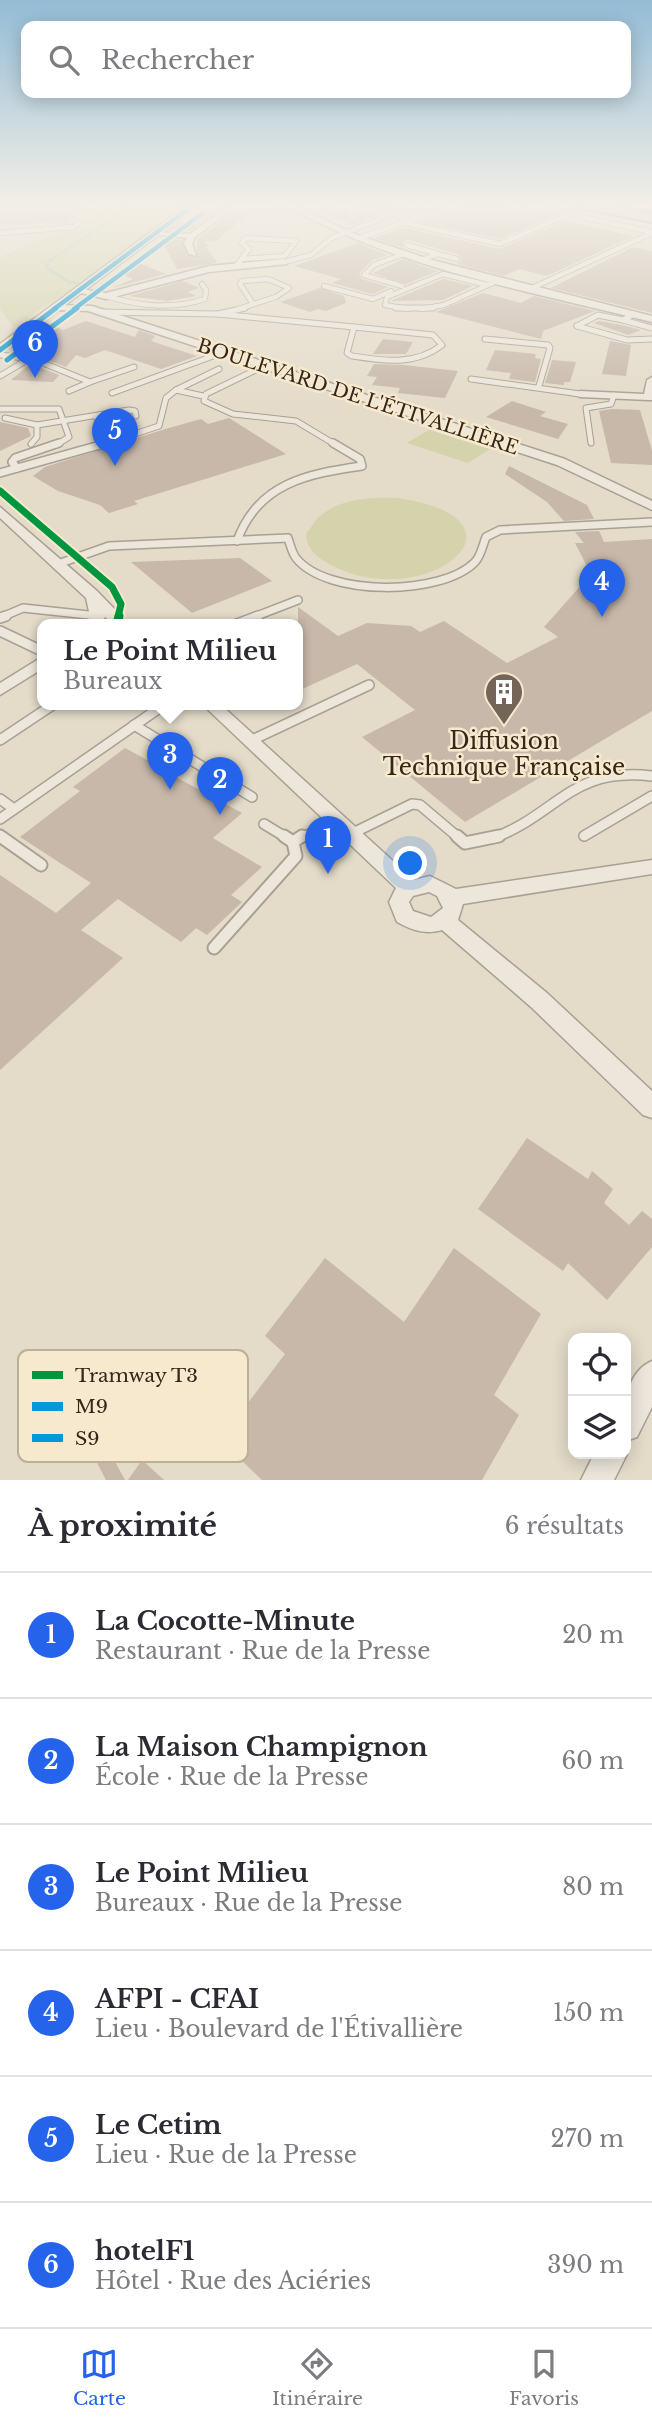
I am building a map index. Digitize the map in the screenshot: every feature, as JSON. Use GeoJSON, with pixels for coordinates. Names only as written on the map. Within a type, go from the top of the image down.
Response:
{"type":"FeatureCollection","features":[{"type":"Feature","properties":{"kind":"street"},"geometry":{"type":"LineString","coordinates":[[0,350],[18,334],[107,272]]}},
{"type":"Feature","properties":{"kind":"street"},"geometry":{"type":"LineString","coordinates":[[81,292],[102,296],[195,272]]}},
{"type":"Feature","properties":{"kind":"street"},"geometry":{"type":"LineString","coordinates":[[470,272],[652,319]]}},
{"type":"Feature","properties":{"kind":"street"},"geometry":{"type":"LineString","coordinates":[[94,310],[102,296]]}},
{"type":"Feature","properties":{"kind":"street","name":"BOULEVARD DE L'ÉTIVALLIÈRE"},"geometry":{"type":"LineString","coordinates":[[58,308],[94,310],[561,462],[652,506]]}},
{"type":"Feature","properties":{"kind":"street"},"geometry":{"type":"LineString","coordinates":[[580,394],[649,397],[652,380]]}},
{"type":"Feature","properties":{"kind":"street"},"geometry":{"type":"LineString","coordinates":[[0,511],[117,619]]}},
{"type":"Feature","properties":{"kind":"street"},"geometry":{"type":"LineString","coordinates":[[1,533],[15,526]]}},
{"type":"Feature","properties":{"kind":"street"},"geometry":{"type":"LineString","coordinates":[[92,594],[95,619]]}},
{"type":"Feature","properties":{"kind":"street"},"geometry":{"type":"LineString","coordinates":[[0,690],[37,665]]}},
{"type":"Feature","properties":{"kind":"street"},"geometry":{"type":"LineString","coordinates":[[216,710],[409,888]]}},
{"type":"Feature","properties":{"kind":"street"},"geometry":{"type":"LineString","coordinates":[[451,898],[652,867]]}},
{"type":"Feature","properties":{"kind":"street"},"geometry":{"type":"LineString","coordinates":[[430,884],[446,891],[451,898],[454,910],[445,921],[419,925],[404,916],[399,902],[409,888],[430,884]]}},
{"type":"Feature","properties":{"kind":"street"},"geometry":{"type":"LineString","coordinates":[[445,921],[559,1019],[652,1107]]}},
{"type":"Feature","properties":{"kind":"street"},"geometry":{"type":"LineString","coordinates":[[631,1416],[652,1376]]}},
{"type":"Feature","properties":{"kind":"street"},"geometry":{"type":"LineString","coordinates":[[597,1480],[608,1459]]}},
{"type":"Feature","properties":{"kind":"lane"},"geometry":{"type":"LineString","coordinates":[[367,272],[364,275],[402,286]]}},
{"type":"Feature","properties":{"kind":"lane"},"geometry":{"type":"LineString","coordinates":[[324,286],[373,299],[433,272]]}},
{"type":"Feature","properties":{"kind":"lane"},"geometry":{"type":"LineString","coordinates":[[532,288],[566,272]]}},
{"type":"Feature","properties":{"kind":"lane"},"geometry":{"type":"LineString","coordinates":[[487,285],[443,274],[387,297],[385,305],[404,311],[425,312],[499,280]]}},
{"type":"Feature","properties":{"kind":"lane"},"geometry":{"type":"LineString","coordinates":[[219,314],[253,304],[289,288],[268,279],[242,281],[240,284],[253,304]]}},
{"type":"Feature","properties":{"kind":"lane"},"geometry":{"type":"LineString","coordinates":[[102,296],[127,303],[183,305],[205,299],[206,290],[202,284]]}},
{"type":"Feature","properties":{"kind":"lane"},"geometry":{"type":"LineString","coordinates":[[94,310],[219,314],[355,325],[433,335],[442,345],[435,353],[420,359],[397,361],[352,356],[347,353],[347,345],[355,325]]}},
{"type":"Feature","properties":{"kind":"lane"},"geometry":{"type":"LineString","coordinates":[[623,320],[634,314]]}},
{"type":"Feature","properties":{"kind":"lane"},"geometry":{"type":"LineString","coordinates":[[652,328],[598,315],[577,326],[627,340],[652,339]]}},
{"type":"Feature","properties":{"kind":"lane"},"geometry":{"type":"LineString","coordinates":[[17,356],[41,337],[18,334]]}},
{"type":"Feature","properties":{"kind":"lane"},"geometry":{"type":"LineString","coordinates":[[485,339],[548,345],[550,348],[539,386]]}},
{"type":"Feature","properties":{"kind":"lane"},"geometry":{"type":"LineString","coordinates":[[112,393],[149,377],[171,374],[224,352]]}},
{"type":"Feature","properties":{"kind":"lane"},"geometry":{"type":"LineString","coordinates":[[0,355],[17,356],[43,363],[90,382]]}},
{"type":"Feature","properties":{"kind":"lane"},"geometry":{"type":"LineString","coordinates":[[0,376],[27,360]]}},
{"type":"Feature","properties":{"kind":"lane"},"geometry":{"type":"LineString","coordinates":[[176,390],[202,396],[266,365]]}},
{"type":"Feature","properties":{"kind":"lane"},"geometry":{"type":"LineString","coordinates":[[69,391],[134,367]]}},
{"type":"Feature","properties":{"kind":"lane"},"geometry":{"type":"LineString","coordinates":[[0,473],[159,426],[166,398],[176,390],[219,369]]}},
{"type":"Feature","properties":{"kind":"lane"},"geometry":{"type":"LineString","coordinates":[[471,379],[539,386],[580,394]]}},
{"type":"Feature","properties":{"kind":"lane"},"geometry":{"type":"LineString","coordinates":[[591,443],[586,408],[611,404],[614,395]]}},
{"type":"Feature","properties":{"kind":"lane"},"geometry":{"type":"LineString","coordinates":[[202,396],[205,401],[233,414],[296,421],[360,460],[362,467],[303,478],[262,498],[244,520],[237,541]]}},
{"type":"Feature","properties":{"kind":"lane"},"geometry":{"type":"LineString","coordinates":[[0,409],[55,408],[63,420],[68,439],[15,458],[12,462],[17,468]]}},
{"type":"Feature","properties":{"kind":"lane"},"geometry":{"type":"LineString","coordinates":[[5,418],[37,425],[132,410],[136,416]]}},
{"type":"Feature","properties":{"kind":"lane"},"geometry":{"type":"LineString","coordinates":[[96,415],[104,435]]}},
{"type":"Feature","properties":{"kind":"lane"},"geometry":{"type":"LineString","coordinates":[[31,444],[37,437],[37,425]]}},
{"type":"Feature","properties":{"kind":"lane"},"geometry":{"type":"LineString","coordinates":[[58,564],[109,546],[288,538],[289,548],[303,564],[328,578],[362,586],[403,588],[424,586],[461,573],[482,555],[486,537],[500,530],[652,522]]}},
{"type":"Feature","properties":{"kind":"lane"},"geometry":{"type":"LineString","coordinates":[[250,619],[298,600]]}},
{"type":"Feature","properties":{"kind":"lane"},"geometry":{"type":"LineString","coordinates":[[0,618],[23,608],[89,619]]}},
{"type":"Feature","properties":{"kind":"lane"},"geometry":{"type":"LineString","coordinates":[[0,631],[37,649]]}},
{"type":"Feature","properties":{"kind":"lane"},"geometry":{"type":"LineString","coordinates":[[250,741],[369,685]]}},
{"type":"Feature","properties":{"kind":"lane"},"geometry":{"type":"LineString","coordinates":[[0,740],[45,710]]}},
{"type":"Feature","properties":{"kind":"lane"},"geometry":{"type":"LineString","coordinates":[[0,818],[156,710]]}},
{"type":"Feature","properties":{"kind":"lane"},"geometry":{"type":"LineString","coordinates":[[134,725],[252,797]]}},
{"type":"Feature","properties":{"kind":"lane"},"geometry":{"type":"LineString","coordinates":[[293,842],[313,830],[344,828],[412,804],[421,805],[465,843],[486,844],[594,779],[628,773],[652,776]]}},
{"type":"Feature","properties":{"kind":"lane"},"geometry":{"type":"LineString","coordinates":[[584,836],[652,796]]}},
{"type":"Feature","properties":{"kind":"lane"},"geometry":{"type":"LineString","coordinates":[[0,799],[13,809]]}},
{"type":"Feature","properties":{"kind":"lane"},"geometry":{"type":"LineString","coordinates":[[214,948],[296,856],[293,842],[264,824]]}},
{"type":"Feature","properties":{"kind":"lane"},"geometry":{"type":"LineString","coordinates":[[0,836],[41,866]]}},
{"type":"Feature","properties":{"kind":"green space"},"geometry":{"type":"Polygon","coordinates":[[[0,272],[95,272],[13,327],[0,309],[0,272]]]}},
{"type":"Feature","properties":{"kind":"green space"},"geometry":{"type":"Polygon","coordinates":[[[429,430],[490,449],[468,463],[407,443],[429,430]]]}},
{"type":"Feature","properties":{"kind":"green space"},"geometry":{"type":"Polygon","coordinates":[[[397,498],[440,509],[462,524],[466,542],[455,558],[432,571],[402,579],[367,577],[331,565],[310,548],[306,533],[318,518],[329,510],[357,500],[397,498]]]}},
{"type":"Feature","properties":{"kind":"building"},"geometry":{"type":"Polygon","coordinates":[[[128,272],[166,274],[112,288],[133,279],[124,275],[128,272]]]}},
{"type":"Feature","properties":{"kind":"building"},"geometry":{"type":"Polygon","coordinates":[[[316,272],[361,272],[362,279],[388,287],[373,294],[332,283],[341,279],[316,272]]]}},
{"type":"Feature","properties":{"kind":"building"},"geometry":{"type":"Polygon","coordinates":[[[375,272],[435,272],[406,284],[373,273],[375,272]]]}},
{"type":"Feature","properties":{"kind":"building"},"geometry":{"type":"Polygon","coordinates":[[[489,272],[512,272],[504,276],[489,272]]]}},
{"type":"Feature","properties":{"kind":"building"},"geometry":{"type":"Polygon","coordinates":[[[531,272],[556,272],[547,276],[531,272]]]}},
{"type":"Feature","properties":{"kind":"building"},"geometry":{"type":"Polygon","coordinates":[[[583,272],[652,272],[652,313],[551,288],[583,272]]]}},
{"type":"Feature","properties":{"kind":"building"},"geometry":{"type":"Polygon","coordinates":[[[443,279],[473,286],[443,300],[391,301],[443,279]]]}},
{"type":"Feature","properties":{"kind":"building"},"geometry":{"type":"Polygon","coordinates":[[[183,281],[199,288],[188,292],[196,296],[167,301],[129,296],[183,281]]]}},
{"type":"Feature","properties":{"kind":"building"},"geometry":{"type":"Polygon","coordinates":[[[320,288],[344,296],[346,303],[326,311],[318,309],[310,312],[280,302],[320,288]]]}},
{"type":"Feature","properties":{"kind":"building"},"geometry":{"type":"Polygon","coordinates":[[[483,293],[521,303],[534,296],[595,311],[543,331],[541,339],[436,312],[483,293]]]}},
{"type":"Feature","properties":{"kind":"building"},"geometry":{"type":"Polygon","coordinates":[[[86,321],[135,337],[139,330],[155,336],[151,341],[197,356],[161,369],[105,350],[85,358],[76,355],[66,367],[34,355],[46,339],[43,332],[56,327],[63,330],[86,321]]]}},
{"type":"Feature","properties":{"kind":"building"},"geometry":{"type":"Polygon","coordinates":[[[599,321],[641,330],[628,335],[594,323],[599,321]]]}},
{"type":"Feature","properties":{"kind":"building"},"geometry":{"type":"Polygon","coordinates":[[[383,339],[413,342],[406,354],[373,354],[383,339]]]}},
{"type":"Feature","properties":{"kind":"building"},"geometry":{"type":"Polygon","coordinates":[[[610,341],[631,345],[626,376],[602,374],[610,341]]]}},
{"type":"Feature","properties":{"kind":"building"},"geometry":{"type":"Polygon","coordinates":[[[495,350],[536,354],[535,358],[541,359],[535,382],[509,379],[511,373],[486,370],[495,350]]]}},
{"type":"Feature","properties":{"kind":"building"},"geometry":{"type":"Polygon","coordinates":[[[552,360],[576,362],[570,382],[564,382],[564,385],[545,383],[552,360]]]}},
{"type":"Feature","properties":{"kind":"building"},"geometry":{"type":"Polygon","coordinates":[[[374,364],[458,371],[445,398],[398,393],[400,388],[372,385],[377,377],[367,376],[374,364]]]}},
{"type":"Feature","properties":{"kind":"building"},"geometry":{"type":"Polygon","coordinates":[[[29,365],[59,375],[53,382],[11,380],[29,365]]]}},
{"type":"Feature","properties":{"kind":"building"},"geometry":{"type":"Polygon","coordinates":[[[512,401],[546,412],[540,416],[568,424],[558,439],[486,417],[512,401]]]}},
{"type":"Feature","properties":{"kind":"building"},"geometry":{"type":"Polygon","coordinates":[[[640,410],[652,451],[652,465],[611,463],[599,411],[640,410]]]}},
{"type":"Feature","properties":{"kind":"building"},"geometry":{"type":"Polygon","coordinates":[[[229,418],[286,454],[134,501],[138,504],[109,513],[100,505],[58,491],[33,476],[45,467],[162,430],[201,419],[208,424],[229,418]]]}},
{"type":"Feature","properties":{"kind":"building"},"geometry":{"type":"Polygon","coordinates":[[[0,422],[28,428],[31,436],[0,451],[0,422]]]}},
{"type":"Feature","properties":{"kind":"building"},"geometry":{"type":"Polygon","coordinates":[[[509,466],[587,505],[594,519],[564,521],[547,502],[505,474],[509,466]]]}},
{"type":"Feature","properties":{"kind":"building"},"geometry":{"type":"Polygon","coordinates":[[[599,531],[604,542],[652,539],[652,711],[465,822],[362,737],[415,710],[357,664],[303,689],[303,619],[298,619],[298,607],[338,636],[367,623],[411,626],[420,632],[444,621],[507,663],[558,637],[544,627],[591,574],[575,543],[584,543],[575,532],[599,531]]]}},
{"type":"Feature","properties":{"kind":"building"},"geometry":{"type":"Polygon","coordinates":[[[240,558],[272,581],[192,613],[131,562],[240,558]]]}},
{"type":"Feature","properties":{"kind":"building"},"geometry":{"type":"Polygon","coordinates":[[[125,748],[151,762],[166,757],[175,761],[174,776],[242,813],[213,838],[262,867],[231,895],[242,902],[207,935],[196,928],[181,942],[118,899],[81,930],[123,958],[0,1070],[0,875],[56,913],[91,883],[20,837],[80,791],[73,787],[125,748]]]}},
{"type":"Feature","properties":{"kind":"building"},"geometry":{"type":"Polygon","coordinates":[[[527,1138],[588,1179],[592,1171],[613,1189],[604,1203],[629,1225],[642,1211],[652,1219],[652,1247],[607,1300],[568,1263],[563,1271],[478,1209],[527,1138]]]}},
{"type":"Feature","properties":{"kind":"building"},"geometry":{"type":"Polygon","coordinates":[[[454,1248],[541,1314],[494,1395],[519,1415],[482,1480],[262,1480],[243,1462],[248,1462],[248,1403],[285,1354],[265,1336],[325,1258],[404,1322],[454,1248]]]}},
{"type":"Feature","properties":{"kind":"building"},"geometry":{"type":"Polygon","coordinates":[[[97,1462],[115,1462],[125,1480],[106,1480],[97,1462]]]}},
{"type":"Feature","properties":{"kind":"building"},"geometry":{"type":"Polygon","coordinates":[[[141,1462],[144,1462],[164,1480],[128,1480],[141,1462]]]}},
{"type":"Feature","properties":{"kind":"waterway"},"geometry":{"type":"LineString","coordinates":[[53,272],[69,282],[77,283]]}},
{"type":"Feature","properties":{"kind":"tram line","name":"T3"},"geometry":{"type":"LineString","coordinates":[[0,491],[112,587],[121,604],[118,619]]}},
{"type":"Feature","properties":{"kind":"transit line","name":"M9"},"geometry":{"type":"LineString","coordinates":[[0,350],[104,272]]}},
{"type":"Feature","properties":{"kind":"transit line","name":"S9"},"geometry":{"type":"LineString","coordinates":[[7,360],[124,272]]}},
{"type":"Feature","properties":{"kind":"place","name":"hotelF1"},"geometry":{"type":"Point","coordinates":[35,378]}},
{"type":"Feature","properties":{"kind":"place","name":"Le Cetim"},"geometry":{"type":"Point","coordinates":[115,466]}},
{"type":"Feature","properties":{"kind":"place","name":"AFPI - CFAI"},"geometry":{"type":"Point","coordinates":[602,617]}},
{"type":"Feature","properties":{"kind":"place","name":"Diffusion Technique Française"},"geometry":{"type":"Point","coordinates":[504,726]}},
{"type":"Feature","properties":{"kind":"place","name":"Le Point Milieu"},"geometry":{"type":"Point","coordinates":[170,790]}},
{"type":"Feature","properties":{"kind":"place","name":"La Maison Champignon"},"geometry":{"type":"Point","coordinates":[220,815]}},
{"type":"Feature","properties":{"kind":"place","name":"La Cocotte-Minute"},"geometry":{"type":"Point","coordinates":[328,874]}}]}
